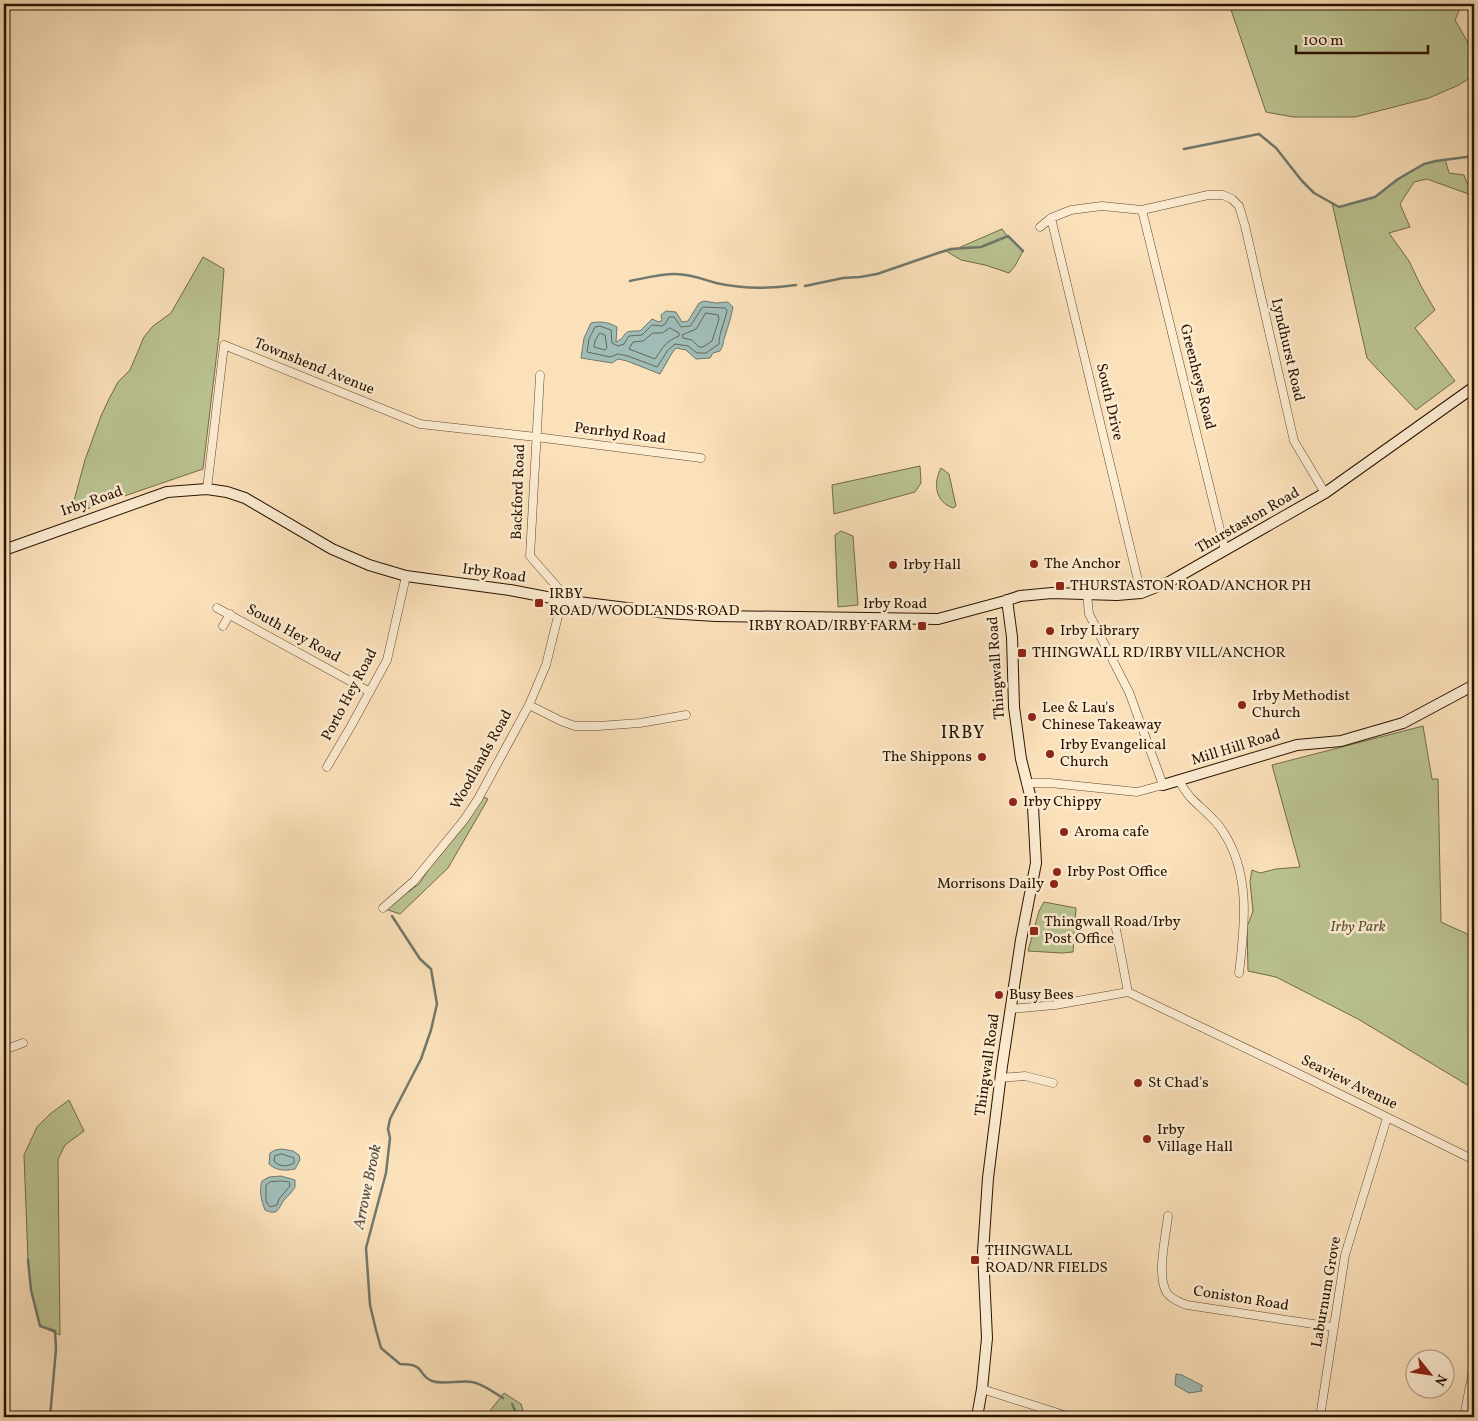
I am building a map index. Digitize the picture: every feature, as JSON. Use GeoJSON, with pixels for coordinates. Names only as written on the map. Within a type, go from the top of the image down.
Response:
{"type":"FeatureCollection","features":[{"type":"Feature","properties":{"kind":"street","name":"Lyndhurst Road"},"geometry":{"type":"LineString","coordinates":[[1142,210],[1208,195],[1223,195],[1232,199],[1239,206],[1294,441],[1325,493]]}},
{"type":"Feature","properties":{"kind":"street"},"geometry":{"type":"LineString","coordinates":[[1040,227],[1051,218],[1071,210],[1102,206],[1142,210]]}},
{"type":"Feature","properties":{"kind":"street","name":"Greenheys Road"},"geometry":{"type":"LineString","coordinates":[[1142,210],[1225,550]]}},
{"type":"Feature","properties":{"kind":"street","name":"South Drive"},"geometry":{"type":"LineString","coordinates":[[1051,218],[1140,592]]}},
{"type":"Feature","properties":{"kind":"street","name":"Townshend Avenue"},"geometry":{"type":"LineString","coordinates":[[207,488],[224,345],[420,424],[536,437]]}},
{"type":"Feature","properties":{"kind":"street","name":"Backford Road"},"geometry":{"type":"LineString","coordinates":[[540,375],[530,556],[558,588],[562,600]]}},
{"type":"Feature","properties":{"kind":"street","name":"Thurstaston Road"},"geometry":{"type":"LineString","coordinates":[[1007,600],[1020,596],[1052,593],[1117,595],[1140,592],[1169,582],[1325,493],[1474,387]]}},
{"type":"Feature","properties":{"kind":"street","name":"Penrhyd Road"},"geometry":{"type":"LineString","coordinates":[[536,437],[701,458]]}},
{"type":"Feature","properties":{"kind":"street","name":"Irby Road"},"geometry":{"type":"LineString","coordinates":[[4,550],[166,492],[207,488],[245,498],[332,549],[369,565],[406,576],[510,590],[562,600],[666,613],[887,620],[938,620],[1007,600]]}},
{"type":"Feature","properties":{"kind":"street","name":"Porto Hey Road"},"geometry":{"type":"LineString","coordinates":[[327,767],[387,660],[406,576]]}},
{"type":"Feature","properties":{"kind":"street"},"geometry":{"type":"LineString","coordinates":[[1087,594],[1089,614],[1129,692],[1164,785]]}},
{"type":"Feature","properties":{"kind":"street","name":"Woodlands Road"},"geometry":{"type":"LineString","coordinates":[[383,908],[414,881],[464,820],[478,799],[529,704],[546,665],[562,600]]}},
{"type":"Feature","properties":{"kind":"street","name":"Thingwall Road"},"geometry":{"type":"LineString","coordinates":[[977,1417],[982,1389],[986,1338],[983,1252],[988,1178],[1010,1009],[1036,863],[1033,806],[1026,783],[1014,706],[1012,637],[1007,600]]}},
{"type":"Feature","properties":{"kind":"street","name":"South Hey Road"},"geometry":{"type":"LineString","coordinates":[[217,608],[370,692]]}},
{"type":"Feature","properties":{"kind":"street","name":"South Hey Road"},"geometry":{"type":"LineString","coordinates":[[223,626],[230,614]]}},
{"type":"Feature","properties":{"kind":"street","name":"Mill Hill Road"},"geometry":{"type":"LineString","coordinates":[[1026,783],[1050,783],[1137,792],[1297,745],[1341,741],[1403,723],[1474,685]]}},
{"type":"Feature","properties":{"kind":"street"},"geometry":{"type":"LineString","coordinates":[[529,704],[560,721],[575,726],[640,723],[686,715]]}},
{"type":"Feature","properties":{"kind":"street"},"geometry":{"type":"LineString","coordinates":[[1179,781],[1191,798],[1220,828],[1234,850],[1240,869],[1244,884],[1242,950],[1239,974]]}},
{"type":"Feature","properties":{"kind":"street"},"geometry":{"type":"LineString","coordinates":[[1010,1009],[1064,1004],[1128,992],[1116,930]]}},
{"type":"Feature","properties":{"kind":"street","name":"Seaview Avenue"},"geometry":{"type":"LineString","coordinates":[[1128,992],[1474,1160]]}},
{"type":"Feature","properties":{"kind":"street"},"geometry":{"type":"LineString","coordinates":[[4,1050],[23,1043]]}},
{"type":"Feature","properties":{"kind":"street"},"geometry":{"type":"LineString","coordinates":[[1000,1078],[1025,1076],[1053,1083]]}},
{"type":"Feature","properties":{"kind":"street","name":"Laburnum Grove"},"geometry":{"type":"LineString","coordinates":[[1320,1417],[1345,1255],[1387,1118]]}},
{"type":"Feature","properties":{"kind":"street","name":"Coniston Road"},"geometry":{"type":"LineString","coordinates":[[1168,1216],[1162,1277],[1171,1298],[1187,1305],[1333,1327]]}},
{"type":"Feature","properties":{"kind":"street"},"geometry":{"type":"LineString","coordinates":[[1464,1417],[1474,1365]]}},
{"type":"Feature","properties":{"kind":"street"},"geometry":{"type":"LineString","coordinates":[[982,1389],[1070,1417]]}},
{"type":"Feature","properties":{"kind":"green space"},"geometry":{"type":"Polygon","coordinates":[[[1229,4],[1462,4],[1455,20],[1474,53],[1474,75],[1459,85],[1429,98],[1355,117],[1293,117],[1266,112],[1229,4]]]}},
{"type":"Feature","properties":{"kind":"green space"},"geometry":{"type":"Polygon","coordinates":[[[1445,159],[1449,173],[1464,175],[1467,183],[1474,185],[1474,196],[1427,179],[1414,182],[1400,204],[1410,227],[1389,233],[1409,261],[1435,310],[1415,328],[1455,381],[1416,410],[1367,358],[1332,203],[1339,207],[1375,197],[1398,179],[1424,164],[1445,159]]]}},
{"type":"Feature","properties":{"kind":"green space"},"geometry":{"type":"Polygon","coordinates":[[[1002,229],[1023,251],[1009,273],[961,260],[946,251],[956,249],[1002,229]]]}},
{"type":"Feature","properties":{"kind":"green space"},"geometry":{"type":"Polygon","coordinates":[[[203,257],[224,269],[219,335],[203,469],[72,514],[85,460],[109,399],[118,382],[130,370],[144,337],[153,326],[171,313],[203,257]]]}},
{"type":"Feature","properties":{"kind":"green space"},"geometry":{"type":"Polygon","coordinates":[[[920,466],[921,483],[915,492],[834,514],[832,485],[920,466]]]}},
{"type":"Feature","properties":{"kind":"green space"},"geometry":{"type":"Polygon","coordinates":[[[941,468],[949,474],[956,506],[953,508],[942,501],[937,491],[938,474],[941,468]]]}},
{"type":"Feature","properties":{"kind":"green space"},"geometry":{"type":"Polygon","coordinates":[[[841,531],[853,536],[858,605],[838,607],[835,535],[841,531]]]}},
{"type":"Feature","properties":{"kind":"green space","name":"Irby Park"},"geometry":{"type":"Polygon","coordinates":[[[1423,726],[1432,779],[1438,779],[1441,922],[1474,937],[1474,1089],[1358,1019],[1276,977],[1248,971],[1247,927],[1253,911],[1250,881],[1252,870],[1260,873],[1276,869],[1300,867],[1272,765],[1423,726]]]}},
{"type":"Feature","properties":{"kind":"green space"},"geometry":{"type":"Polygon","coordinates":[[[482,796],[488,799],[448,868],[400,914],[385,909],[419,884],[467,823],[482,796]]]}},
{"type":"Feature","properties":{"kind":"green space"},"geometry":{"type":"Polygon","coordinates":[[[1044,902],[1076,908],[1073,952],[1028,951],[1039,911],[1044,902]]]}},
{"type":"Feature","properties":{"kind":"green space"},"geometry":{"type":"Polygon","coordinates":[[[69,1100],[84,1131],[65,1145],[58,1159],[60,1335],[40,1326],[31,1290],[24,1155],[37,1127],[50,1114],[69,1100]]]}},
{"type":"Feature","properties":{"kind":"green space"},"geometry":{"type":"Polygon","coordinates":[[[504,1393],[521,1404],[525,1417],[496,1417],[489,1412],[504,1393]]]}},
{"type":"Feature","properties":{"kind":"water"},"geometry":{"type":"Polygon","coordinates":[[[704,301],[728,302],[733,307],[721,349],[713,353],[710,358],[696,359],[686,350],[676,348],[660,374],[618,359],[612,363],[581,358],[584,338],[591,323],[604,322],[617,327],[616,342],[629,331],[640,331],[652,319],[659,322],[662,320],[661,315],[666,311],[676,312],[682,322],[688,321],[699,303],[704,301]]]}},
{"type":"Feature","properties":{"kind":"water"},"geometry":{"type":"Polygon","coordinates":[[[282,1149],[293,1151],[299,1155],[300,1160],[295,1169],[281,1170],[269,1164],[270,1153],[282,1149]]]}},
{"type":"Feature","properties":{"kind":"water"},"geometry":{"type":"Polygon","coordinates":[[[281,1176],[295,1180],[295,1187],[277,1211],[269,1212],[265,1210],[262,1203],[262,1181],[269,1177],[281,1176]]]}},
{"type":"Feature","properties":{"kind":"water"},"geometry":{"type":"Polygon","coordinates":[[[1176,1374],[1182,1375],[1203,1386],[1201,1388],[1202,1391],[1189,1393],[1175,1385],[1176,1374]]]}},
{"type":"Feature","properties":{"kind":"waterway"},"geometry":{"type":"LineString","coordinates":[[1184,149],[1259,134],[1276,148],[1314,193],[1339,207],[1375,197],[1398,179],[1424,164],[1474,156]]}},
{"type":"Feature","properties":{"kind":"waterway"},"geometry":{"type":"LineString","coordinates":[[805,286],[843,278],[877,274],[951,249],[981,247],[1008,236],[1023,251]]}},
{"type":"Feature","properties":{"kind":"waterway"},"geometry":{"type":"LineString","coordinates":[[630,281],[658,275],[680,274],[726,285],[746,287],[766,288],[796,285]]}},
{"type":"Feature","properties":{"kind":"waterway","name":"Arrowe Brook"},"geometry":{"type":"LineString","coordinates":[[392,916],[420,959],[431,969],[437,1004],[431,1030],[421,1059],[390,1119],[386,1173],[366,1248],[370,1305],[381,1348],[400,1364],[408,1364],[418,1368],[432,1381],[441,1383],[472,1382],[484,1386],[503,1398]]}},
{"type":"Feature","properties":{"kind":"waterway"},"geometry":{"type":"LineString","coordinates":[[28,1260],[31,1290],[40,1326],[55,1331],[56,1349],[50,1417]]}},
{"type":"Feature","properties":{"kind":"waterway","name":"Arrowe Brook"},"geometry":{"type":"LineString","coordinates":[[512,1404],[518,1417]]}},
{"type":"Feature","properties":{"kind":"place","name":"The Anchor"},"geometry":{"type":"Point","coordinates":[1034,564]}},
{"type":"Feature","properties":{"kind":"place","name":"Irby Hall"},"geometry":{"type":"Point","coordinates":[893,565]}},
{"type":"Feature","properties":{"kind":"place","name":"THURSTASTON ROAD/ANCHOR PH"},"geometry":{"type":"Point","coordinates":[1060,586]}},
{"type":"Feature","properties":{"kind":"place","name":"IRBY ROAD/WOODLANDS ROAD"},"geometry":{"type":"Point","coordinates":[539,603]}},
{"type":"Feature","properties":{"kind":"place","name":"IRBY ROAD/IRBY FARM"},"geometry":{"type":"Point","coordinates":[922,626]}},
{"type":"Feature","properties":{"kind":"place","name":"Irby Library"},"geometry":{"type":"Point","coordinates":[1050,631]}},
{"type":"Feature","properties":{"kind":"place","name":"THINGWALL RD/IRBY VILL/ANCHOR"},"geometry":{"type":"Point","coordinates":[1022,653]}},
{"type":"Feature","properties":{"kind":"place","name":"Irby Methodist Church"},"geometry":{"type":"Point","coordinates":[1242,705]}},
{"type":"Feature","properties":{"kind":"place","name":"Lee & Lau's Chinese Takeaway"},"geometry":{"type":"Point","coordinates":[1032,717]}},
{"type":"Feature","properties":{"kind":"place","name":"Irby Evangelical Church"},"geometry":{"type":"Point","coordinates":[1050,754]}},
{"type":"Feature","properties":{"kind":"place","name":"The Shippons"},"geometry":{"type":"Point","coordinates":[982,757]}},
{"type":"Feature","properties":{"kind":"place","name":"Irby Chippy"},"geometry":{"type":"Point","coordinates":[1013,802]}},
{"type":"Feature","properties":{"kind":"place","name":"Aroma cafe"},"geometry":{"type":"Point","coordinates":[1064,832]}},
{"type":"Feature","properties":{"kind":"place","name":"Irby Post Office"},"geometry":{"type":"Point","coordinates":[1057,872]}},
{"type":"Feature","properties":{"kind":"place","name":"Morrisons Daily"},"geometry":{"type":"Point","coordinates":[1054,884]}},
{"type":"Feature","properties":{"kind":"place","name":"Thingwall Road/Irby Post Office"},"geometry":{"type":"Point","coordinates":[1034,931]}},
{"type":"Feature","properties":{"kind":"place","name":"Busy Bees"},"geometry":{"type":"Point","coordinates":[999,995]}},
{"type":"Feature","properties":{"kind":"place","name":"St Chad's"},"geometry":{"type":"Point","coordinates":[1138,1083]}},
{"type":"Feature","properties":{"kind":"place","name":"Irby Village Hall"},"geometry":{"type":"Point","coordinates":[1147,1139]}},
{"type":"Feature","properties":{"kind":"place","name":"THINGWALL ROAD/NR FIELDS"},"geometry":{"type":"Point","coordinates":[975,1260]}},
{"type":"Feature","properties":{"kind":"district","name":"IRBY"},"geometry":{"type":"Point","coordinates":[963,733]}}]}
